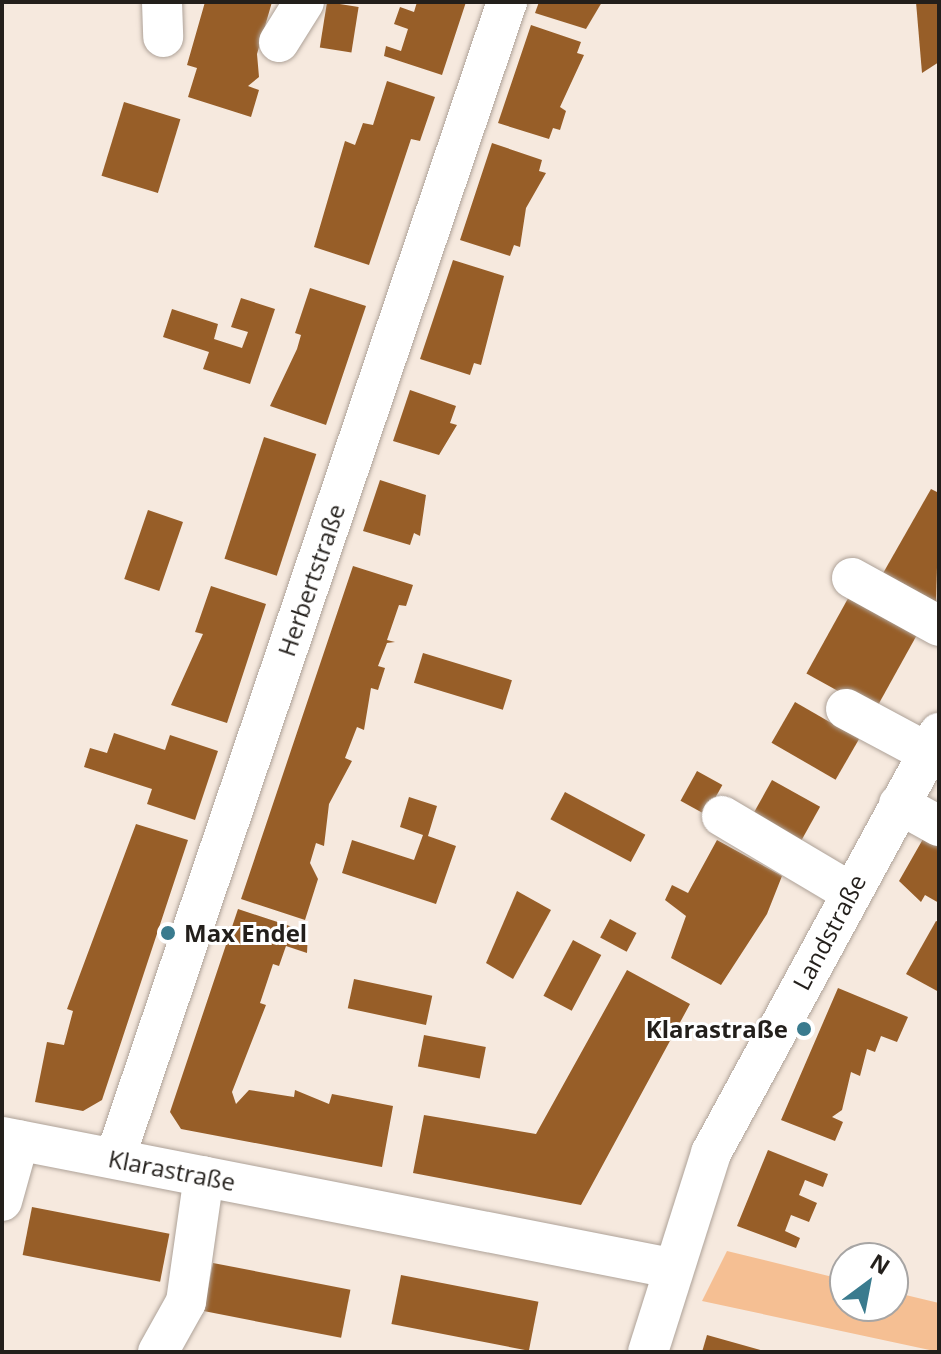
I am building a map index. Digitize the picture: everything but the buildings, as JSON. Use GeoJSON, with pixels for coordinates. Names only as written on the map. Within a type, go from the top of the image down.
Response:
{"type":"FeatureCollection","features":[{"type":"Feature","properties":{"kind":"street"},"geometry":{"type":"LineString","coordinates":[[279,42],[304,2]]}},
{"type":"Feature","properties":{"kind":"street","name":"Herbertstraße"},"geometry":{"type":"LineString","coordinates":[[115,1158],[507,2]]}},
{"type":"Feature","properties":{"kind":"street"},"geometry":{"type":"LineString","coordinates":[[852,578],[939,626]]}},
{"type":"Feature","properties":{"kind":"street"},"geometry":{"type":"LineString","coordinates":[[846,709],[933,743]]}},
{"type":"Feature","properties":{"kind":"street","name":"Landstraße"},"geometry":{"type":"LineString","coordinates":[[648,1352],[671,1268],[711,1153],[933,743]]}},
{"type":"Feature","properties":{"kind":"street"},"geometry":{"type":"LineString","coordinates":[[899,804],[939,826]]}},
{"type":"Feature","properties":{"kind":"street"},"geometry":{"type":"LineString","coordinates":[[722,816],[850,892]]}},
{"type":"Feature","properties":{"kind":"street"},"geometry":{"type":"LineString","coordinates":[[2,1201],[10,1138]]}},
{"type":"Feature","properties":{"kind":"street","name":"Klarastraße"},"geometry":{"type":"LineString","coordinates":[[10,1138],[671,1268]]}},
{"type":"Feature","properties":{"kind":"street"},"geometry":{"type":"LineString","coordinates":[[158,1352],[186,1302],[204,1176]]}},
{"type":"Feature","properties":{"kind":"shaded area"},"geometry":{"type":"Polygon","coordinates":[[[727,1251],[829,1276],[829,1322],[909,1322],[909,1296],[939,1303],[939,1352],[702,1301],[727,1251]]]}},
{"type":"Feature","properties":{"kind":"place","name":"Max Endel"},"geometry":{"type":"Point","coordinates":[168,933]}},
{"type":"Feature","properties":{"kind":"place","name":"Klarastraße"},"geometry":{"type":"Point","coordinates":[804,1029]}}]}
